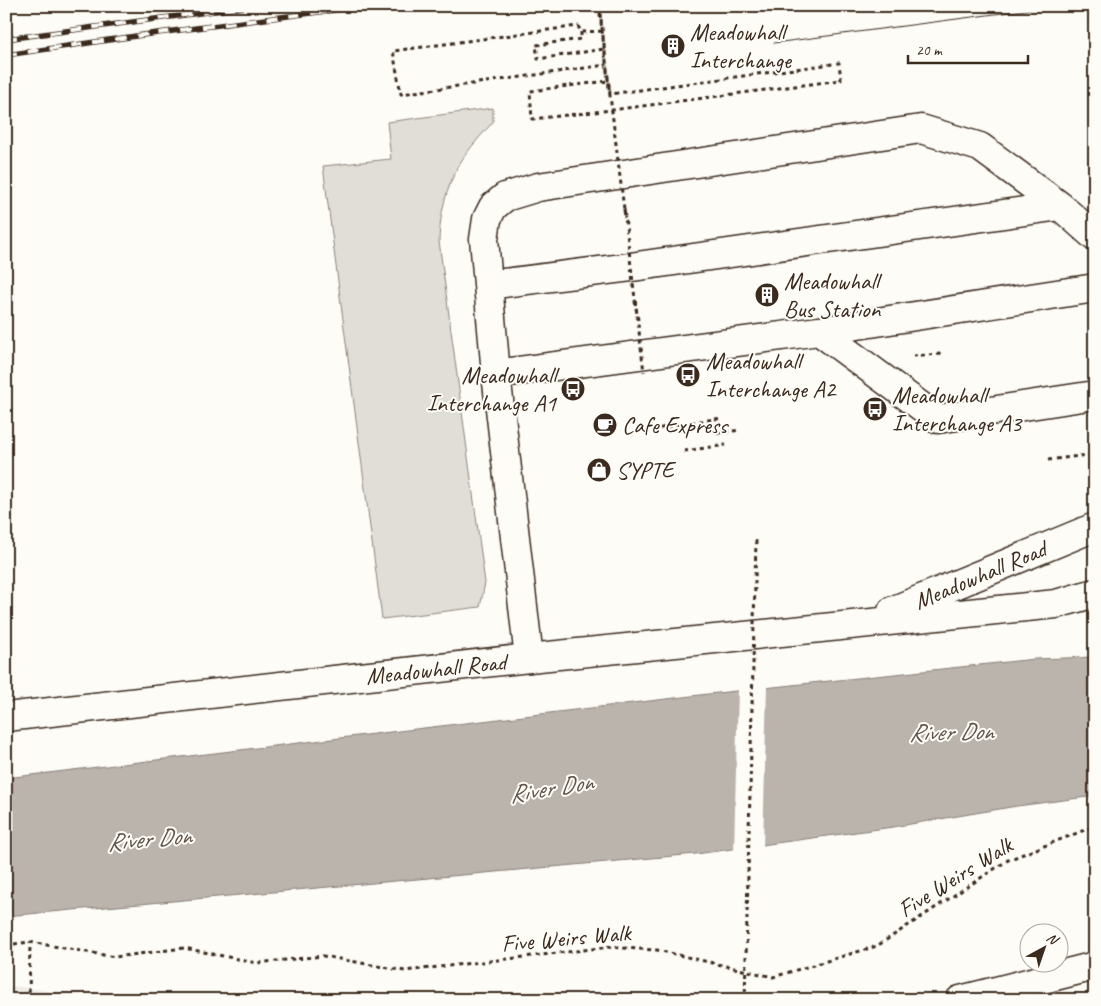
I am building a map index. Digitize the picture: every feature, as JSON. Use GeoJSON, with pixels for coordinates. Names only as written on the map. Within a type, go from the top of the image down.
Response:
{"type":"FeatureCollection","features":[{"type":"Feature","properties":{"kind":"main road"},"geometry":{"type":"LineString","coordinates":[[529,658],[496,374],[484,239],[487,219],[493,207],[505,197],[538,187],[620,173],[921,129],[980,147],[1060,206],[1095,237]]}},
{"type":"Feature","properties":{"kind":"main road"},"geometry":{"type":"LineString","coordinates":[[488,285],[1060,206]]}},
{"type":"Feature","properties":{"kind":"main road"},"geometry":{"type":"LineString","coordinates":[[496,374],[819,331],[1095,288]]}},
{"type":"Feature","properties":{"kind":"main road"},"geometry":{"type":"LineString","coordinates":[[819,331],[938,419],[1095,395]]}},
{"type":"Feature","properties":{"kind":"main road","name":"Meadowhall Road"},"geometry":{"type":"LineString","coordinates":[[865,622],[1095,527]]}},
{"type":"Feature","properties":{"kind":"main road","name":"Meadowhall Road"},"geometry":{"type":"LineString","coordinates":[[6,717],[529,658],[865,622],[1056,604],[1095,593]]}},
{"type":"Feature","properties":{"kind":"main road"},"geometry":{"type":"LineString","coordinates":[[960,1000],[1040,989],[1095,966]]}},
{"type":"Feature","properties":{"kind":"path"},"geometry":{"type":"LineString","coordinates":[[599,6],[644,372]]}},
{"type":"Feature","properties":{"kind":"path"},"geometry":{"type":"LineString","coordinates":[[600,11],[610,94],[839,63],[842,80],[612,110],[532,118],[530,90],[608,81]]}},
{"type":"Feature","properties":{"kind":"path"},"geometry":{"type":"LineString","coordinates":[[604,50],[538,59],[536,45],[581,39],[581,32],[578,26],[393,51],[401,94],[606,65]]}},
{"type":"Feature","properties":{"kind":"path"},"geometry":{"type":"LineString","coordinates":[[581,32],[602,31]]}},
{"type":"Feature","properties":{"kind":"path"},"geometry":{"type":"LineString","coordinates":[[635,298],[638,323]]}},
{"type":"Feature","properties":{"kind":"path"},"geometry":{"type":"LineString","coordinates":[[909,356],[942,354]]}},
{"type":"Feature","properties":{"kind":"path"},"geometry":{"type":"LineString","coordinates":[[652,430],[722,418]]}},
{"type":"Feature","properties":{"kind":"path"},"geometry":{"type":"LineString","coordinates":[[717,433],[740,430]]}},
{"type":"Feature","properties":{"kind":"path"},"geometry":{"type":"LineString","coordinates":[[684,451],[726,445]]}},
{"type":"Feature","properties":{"kind":"path"},"geometry":{"type":"LineString","coordinates":[[1048,460],[1095,454]]}},
{"type":"Feature","properties":{"kind":"path"},"geometry":{"type":"LineString","coordinates":[[745,1000],[756,540]]}},
{"type":"Feature","properties":{"kind":"path","name":"Five Weirs Walk"},"geometry":{"type":"LineString","coordinates":[[6,945],[30,942],[115,957],[184,948],[257,962],[324,956],[405,972],[609,947],[657,950],[773,976],[877,946],[1008,860],[1095,826]]}},
{"type":"Feature","properties":{"kind":"path"},"geometry":{"type":"LineString","coordinates":[[29,1000],[30,942]]}},
{"type":"Feature","properties":{"kind":"shaded area"},"geometry":{"type":"Polygon","coordinates":[[[493,108],[493,122],[466,154],[454,174],[443,207],[439,241],[485,583],[480,607],[382,619],[323,166],[391,159],[387,122],[493,108]]]}},
{"type":"Feature","properties":{"kind":"shaded area"},"geometry":{"type":"Polygon","coordinates":[[[6,985],[96,998],[120,1000],[6,1000],[6,985]]]}},
{"type":"Feature","properties":{"kind":"water","name":"River Don"},"geometry":{"type":"Polygon","coordinates":[[[1095,657],[1095,796],[1017,806],[893,827],[696,854],[6,916],[6,778],[708,694],[1035,659],[1095,657]]]}},
{"type":"Feature","properties":{"kind":"pier"},"geometry":{"type":"Polygon","coordinates":[[[767,685],[763,847],[734,851],[738,688],[767,685]]]}},
{"type":"Feature","properties":{"kind":"tram line"},"geometry":{"type":"LineString","coordinates":[[774,43],[1056,6]]}},
{"type":"Feature","properties":{"kind":"railway"},"geometry":{"type":"LineString","coordinates":[[6,39],[252,6]]}},
{"type":"Feature","properties":{"kind":"railway"},"geometry":{"type":"LineString","coordinates":[[6,55],[365,6]]}},
{"type":"Feature","properties":{"kind":"place","name":"Meadowhall Interchange"},"geometry":{"type":"Point","coordinates":[673,46]}},
{"type":"Feature","properties":{"kind":"place","name":"Meadowhall Bus Station"},"geometry":{"type":"Point","coordinates":[767,295]}},
{"type":"Feature","properties":{"kind":"place","name":"Meadowhall Interchange A2"},"geometry":{"type":"Point","coordinates":[688,375]}},
{"type":"Feature","properties":{"kind":"place","name":"Meadowhall Interchange A1"},"geometry":{"type":"Point","coordinates":[573,389]}},
{"type":"Feature","properties":{"kind":"place","name":"Meadowhall Interchange A3"},"geometry":{"type":"Point","coordinates":[875,409]}},
{"type":"Feature","properties":{"kind":"place","name":"Cafe Express"},"geometry":{"type":"Point","coordinates":[605,425]}},
{"type":"Feature","properties":{"kind":"place","name":"SYPTE"},"geometry":{"type":"Point","coordinates":[599,470]}}]}
